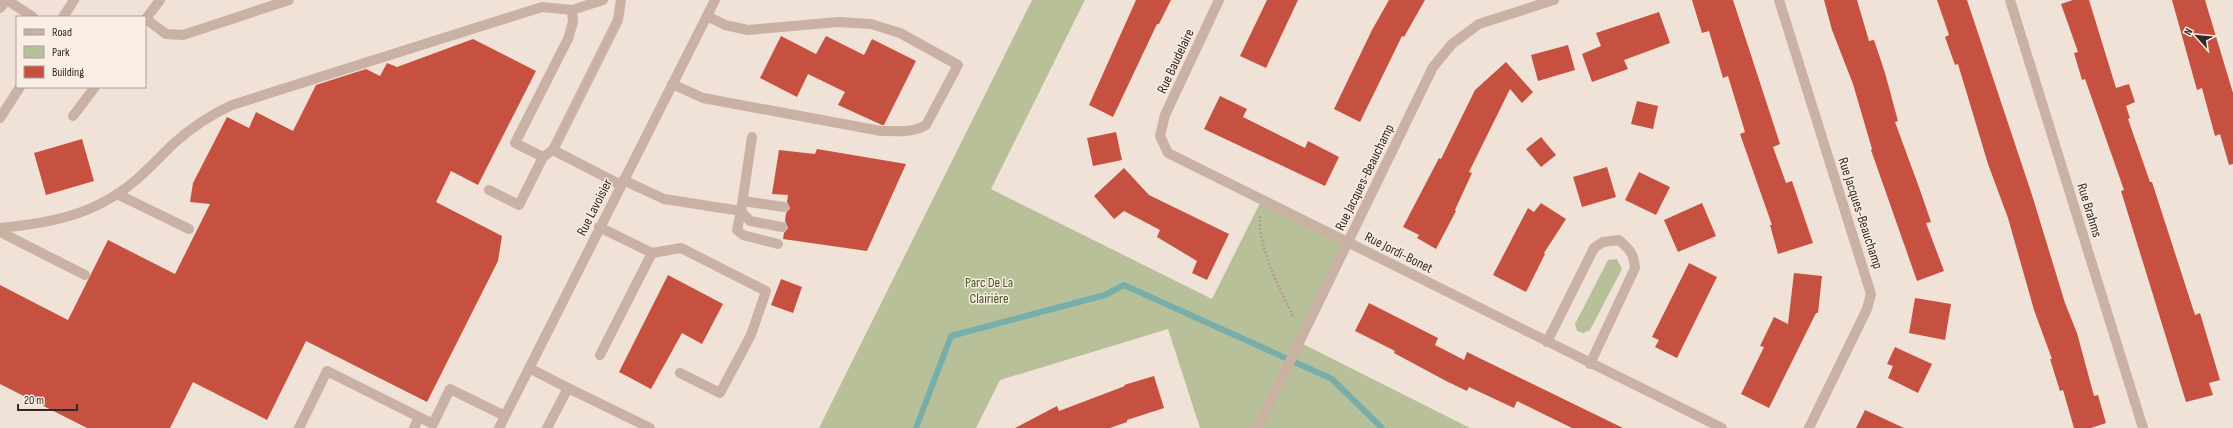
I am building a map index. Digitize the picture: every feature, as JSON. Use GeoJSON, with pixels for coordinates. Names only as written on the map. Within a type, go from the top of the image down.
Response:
{"type":"FeatureCollection","features":[{"type":"Feature","properties":{"kind":"street"},"geometry":{"type":"LineString","coordinates":[[0,8],[6,0],[31,16]]}},
{"type":"Feature","properties":{"kind":"street"},"geometry":{"type":"LineString","coordinates":[[65,16],[74,0]]}},
{"type":"Feature","properties":{"kind":"street"},"geometry":{"type":"LineString","coordinates":[[146,18],[160,0]]}},
{"type":"Feature","properties":{"kind":"street"},"geometry":{"type":"LineString","coordinates":[[146,20],[166,34],[183,35],[289,0]]}},
{"type":"Feature","properties":{"kind":"street"},"geometry":{"type":"LineString","coordinates":[[0,228],[34,225],[69,218],[86,212],[135,182],[174,144],[199,123],[232,105],[542,7],[572,10],[603,0]]}},
{"type":"Feature","properties":{"kind":"street"},"geometry":{"type":"LineString","coordinates":[[489,190],[518,204],[543,157],[553,150],[618,20],[621,0]]}},
{"type":"Feature","properties":{"kind":"street","name":"Rue Lavoisier"},"geometry":{"type":"LineString","coordinates":[[499,428],[599,227],[715,0]]}},
{"type":"Feature","properties":{"kind":"street","name":"Rue Baudelaire"},"geometry":{"type":"LineString","coordinates":[[1160,136],[1165,115],[1219,0]]}},
{"type":"Feature","properties":{"kind":"street","name":"Rue Jacques-Beauchamp"},"geometry":{"type":"LineString","coordinates":[[1257,428],[1433,67],[1452,44],[1479,24],[1554,0]]}},
{"type":"Feature","properties":{"kind":"street","name":"Rue Jacques-Beauchamp"},"geometry":{"type":"LineString","coordinates":[[1779,0],[1870,294],[1864,316],[1809,428]]}},
{"type":"Feature","properties":{"kind":"street","name":"Rue Brahms"},"geometry":{"type":"LineString","coordinates":[[2010,0],[2143,428]]}},
{"type":"Feature","properties":{"kind":"street"},"geometry":{"type":"LineString","coordinates":[[543,157],[515,143],[568,39],[573,22],[572,10]]}},
{"type":"Feature","properties":{"kind":"street"},"geometry":{"type":"LineString","coordinates":[[672,84],[702,98],[881,131],[908,131],[921,128],[926,125],[958,65],[900,33],[871,24],[838,22],[748,30],[725,25],[707,16]]}},
{"type":"Feature","properties":{"kind":"street"},"geometry":{"type":"LineString","coordinates":[[1,114],[19,88]]}},
{"type":"Feature","properties":{"kind":"street"},"geometry":{"type":"LineString","coordinates":[[73,116],[94,88]]}},
{"type":"Feature","properties":{"kind":"street","name":"Rue Jordi-Bonet"},"geometry":{"type":"LineString","coordinates":[[1160,136],[1168,154],[1262,199],[1590,364],[1722,428]]}},
{"type":"Feature","properties":{"kind":"street"},"geometry":{"type":"LineString","coordinates":[[752,137],[743,201],[737,230],[744,235],[778,244]]}},
{"type":"Feature","properties":{"kind":"street"},"geometry":{"type":"LineString","coordinates":[[553,150],[622,182],[664,199],[741,211],[750,221],[782,227]]}},
{"type":"Feature","properties":{"kind":"street"},"geometry":{"type":"LineString","coordinates":[[117,194],[189,229]]}},
{"type":"Feature","properties":{"kind":"street"},"geometry":{"type":"LineString","coordinates":[[743,201],[784,207]]}},
{"type":"Feature","properties":{"kind":"street"},"geometry":{"type":"LineString","coordinates":[[599,227],[652,254],[681,248],[766,291],[751,335],[720,394],[680,373]]}},
{"type":"Feature","properties":{"kind":"street"},"geometry":{"type":"LineString","coordinates":[[0,232],[85,275]]}},
{"type":"Feature","properties":{"kind":"street"},"geometry":{"type":"LineString","coordinates":[[1547,342],[1594,248],[1603,242],[1619,240],[1630,249],[1634,257],[1635,268],[1590,364]]}},
{"type":"Feature","properties":{"kind":"street"},"geometry":{"type":"LineString","coordinates":[[600,355],[652,254]]}},
{"type":"Feature","properties":{"kind":"street"},"geometry":{"type":"LineString","coordinates":[[529,368],[650,428]]}},
{"type":"Feature","properties":{"kind":"street"},"geometry":{"type":"LineString","coordinates":[[299,428],[327,371],[433,424],[450,389],[505,416]]}},
{"type":"Feature","properties":{"kind":"street"},"geometry":{"type":"LineString","coordinates":[[547,428],[568,388]]}},
{"type":"Feature","properties":{"kind":"street"},"geometry":{"type":"LineString","coordinates":[[414,428],[419,417]]}},
{"type":"Feature","properties":{"kind":"path"},"geometry":{"type":"LineString","coordinates":[[1262,199],[1260,229],[1275,278],[1302,336]]}},
{"type":"Feature","properties":{"kind":"green space","name":"Parc De La Clairière"},"geometry":{"type":"Polygon","coordinates":[[[1032,0],[1085,0],[991,189],[1212,299],[1262,199],[1348,242],[1299,342],[1470,428],[1200,428],[1168,329],[1000,380],[976,428],[819,428],[1032,0]]]}},
{"type":"Feature","properties":{"kind":"green space"},"geometry":{"type":"Polygon","coordinates":[[[1617,259],[1622,269],[1590,330],[1583,333],[1577,331],[1575,324],[1608,260],[1617,259]]]}},
{"type":"Feature","properties":{"kind":"building"},"geometry":{"type":"Polygon","coordinates":[[[1136,0],[1171,0],[1159,24],[1157,24],[1113,117],[1089,105],[1136,0]]]}},
{"type":"Feature","properties":{"kind":"building"},"geometry":{"type":"Polygon","coordinates":[[[1267,0],[1298,0],[1266,68],[1240,56],[1267,0]]]}},
{"type":"Feature","properties":{"kind":"building"},"geometry":{"type":"Polygon","coordinates":[[[1389,0],[1425,0],[1404,37],[1402,36],[1360,122],[1334,109],[1372,30],[1389,0]]]}},
{"type":"Feature","properties":{"kind":"building"},"geometry":{"type":"Polygon","coordinates":[[[1692,0],[1733,0],[1780,144],[1773,147],[1786,183],[1792,181],[1813,243],[1778,254],[1770,225],[1772,225],[1740,134],[1745,132],[1728,76],[1723,78],[1709,31],[1702,33],[1692,0]]]}},
{"type":"Feature","properties":{"kind":"building"},"geometry":{"type":"Polygon","coordinates":[[[1824,0],[1857,0],[1869,41],[1874,40],[1885,73],[1898,121],[1895,122],[1931,222],[1926,223],[1944,271],[1917,281],[1871,150],[1872,149],[1853,84],[1832,30],[1824,0]]]}},
{"type":"Feature","properties":{"kind":"building"},"geometry":{"type":"Polygon","coordinates":[[[1937,0],[1967,0],[2032,195],[2065,303],[2077,333],[2094,396],[2098,395],[2106,423],[2091,428],[2074,428],[2063,390],[2060,391],[2050,359],[2052,359],[2034,310],[2008,218],[1988,164],[1958,64],[1955,65],[1945,37],[1949,35],[1937,0]]]}},
{"type":"Feature","properties":{"kind":"building"},"geometry":{"type":"Polygon","coordinates":[[[2073,0],[2089,0],[2116,88],[2129,84],[2135,102],[2126,106],[2130,118],[2128,119],[2150,182],[2152,182],[2195,315],[2200,313],[2220,380],[2209,383],[2213,395],[2186,402],[2121,191],[2124,190],[2085,79],[2082,80],[2074,53],[2078,52],[2061,4],[2073,0]]]}},
{"type":"Feature","properties":{"kind":"building"},"geometry":{"type":"Polygon","coordinates":[[[2172,0],[2205,0],[2233,93],[2233,164],[2229,165],[2220,134],[2215,136],[2202,88],[2197,90],[2172,0]]]}},
{"type":"Feature","properties":{"kind":"building"},"geometry":{"type":"Polygon","coordinates":[[[1659,12],[1670,43],[1624,60],[1628,69],[1592,82],[1582,54],[1601,46],[1596,33],[1659,12]]]}},
{"type":"Feature","properties":{"kind":"building"},"geometry":{"type":"Polygon","coordinates":[[[781,36],[816,54],[826,36],[864,55],[872,39],[916,61],[884,125],[882,125],[838,105],[845,92],[808,74],[797,97],[760,78],[781,36]]]}},
{"type":"Feature","properties":{"kind":"building"},"geometry":{"type":"Polygon","coordinates":[[[473,39],[536,71],[478,185],[451,171],[436,202],[502,236],[498,261],[427,402],[306,341],[267,420],[193,382],[170,428],[87,428],[0,384],[0,285],[68,320],[108,240],[175,274],[210,204],[190,202],[193,183],[227,117],[249,128],[256,112],[293,131],[316,85],[366,69],[380,76],[387,63],[397,67],[473,39]]]}},
{"type":"Feature","properties":{"kind":"building"},"geometry":{"type":"Polygon","coordinates":[[[1568,45],[1575,70],[1538,81],[1531,55],[1568,45]]]}},
{"type":"Feature","properties":{"kind":"building"},"geometry":{"type":"Polygon","coordinates":[[[1506,62],[1533,92],[1522,103],[1510,89],[1469,172],[1472,173],[1455,210],[1456,211],[1436,249],[1417,238],[1419,235],[1403,227],[1439,158],[1441,159],[1475,90],[1506,62]]]}},
{"type":"Feature","properties":{"kind":"building"},"geometry":{"type":"Polygon","coordinates":[[[1220,96],[1247,109],[1243,117],[1305,148],[1308,141],[1339,157],[1325,186],[1204,129],[1220,96]]]}},
{"type":"Feature","properties":{"kind":"building"},"geometry":{"type":"Polygon","coordinates":[[[1637,101],[1658,106],[1653,129],[1631,124],[1637,101]]]}},
{"type":"Feature","properties":{"kind":"building"},"geometry":{"type":"Polygon","coordinates":[[[1116,132],[1122,160],[1093,166],[1087,138],[1116,132]]]}},
{"type":"Feature","properties":{"kind":"building"},"geometry":{"type":"Polygon","coordinates":[[[1541,137],[1556,155],[1541,167],[1526,149],[1541,137]]]}},
{"type":"Feature","properties":{"kind":"building"},"geometry":{"type":"Polygon","coordinates":[[[82,139],[94,181],[46,195],[34,153],[82,139]]]}},
{"type":"Feature","properties":{"kind":"building"},"geometry":{"type":"Polygon","coordinates":[[[817,149],[906,164],[867,251],[783,239],[784,233],[788,228],[785,221],[786,213],[790,208],[787,202],[788,195],[772,194],[779,150],[815,154],[817,149]]]}},
{"type":"Feature","properties":{"kind":"building"},"geometry":{"type":"Polygon","coordinates":[[[1607,167],[1616,197],[1582,207],[1573,177],[1607,167]]]}},
{"type":"Feature","properties":{"kind":"building"},"geometry":{"type":"Polygon","coordinates":[[[1124,168],[1149,195],[1229,234],[1207,280],[1192,273],[1197,261],[1157,237],[1160,230],[1124,211],[1114,219],[1094,196],[1124,168]]]}},
{"type":"Feature","properties":{"kind":"building"},"geometry":{"type":"Polygon","coordinates":[[[1639,172],[1670,187],[1656,215],[1625,200],[1639,172]]]}},
{"type":"Feature","properties":{"kind":"building"},"geometry":{"type":"Polygon","coordinates":[[[1541,203],[1566,219],[1544,253],[1545,254],[1526,292],[1493,275],[1528,208],[1534,212],[1541,203]]]}},
{"type":"Feature","properties":{"kind":"building"},"geometry":{"type":"Polygon","coordinates":[[[1702,203],[1716,236],[1678,252],[1664,220],[1702,203]]]}},
{"type":"Feature","properties":{"kind":"building"},"geometry":{"type":"Polygon","coordinates":[[[1689,263],[1717,277],[1677,358],[1655,347],[1659,340],[1652,337],[1689,263]]]}},
{"type":"Feature","properties":{"kind":"building"},"geometry":{"type":"Polygon","coordinates":[[[1794,273],[1822,276],[1818,313],[1816,313],[1769,408],[1741,394],[1764,347],[1760,346],[1774,317],[1788,324],[1794,273]]]}},
{"type":"Feature","properties":{"kind":"building"},"geometry":{"type":"Polygon","coordinates":[[[668,275],[723,304],[702,344],[682,333],[651,389],[619,372],[668,275]]]}},
{"type":"Feature","properties":{"kind":"building"},"geometry":{"type":"Polygon","coordinates":[[[781,279],[802,287],[793,313],[771,305],[781,279]]]}},
{"type":"Feature","properties":{"kind":"building"},"geometry":{"type":"Polygon","coordinates":[[[1915,298],[1951,304],[1945,340],[1909,333],[1915,298]]]}},
{"type":"Feature","properties":{"kind":"building"},"geometry":{"type":"Polygon","coordinates":[[[1369,303],[1438,338],[1435,345],[1464,360],[1467,352],[1623,428],[1572,428],[1517,401],[1514,408],[1469,387],[1467,391],[1446,381],[1394,353],[1395,351],[1355,331],[1369,303]]]}},
{"type":"Feature","properties":{"kind":"building"},"geometry":{"type":"Polygon","coordinates":[[[1895,347],[1932,364],[1918,393],[1888,378],[1893,366],[1887,364],[1895,347]]]}},
{"type":"Feature","properties":{"kind":"building"},"geometry":{"type":"Polygon","coordinates":[[[1154,376],[1164,408],[1127,420],[1127,422],[1110,428],[1015,428],[1057,406],[1059,411],[1125,386],[1124,385],[1154,376]]]}},
{"type":"Feature","properties":{"kind":"building"},"geometry":{"type":"Polygon","coordinates":[[[1865,410],[1904,428],[1856,428],[1865,410]]]}},
{"type":"Feature","properties":{"kind":"waterway"},"geometry":{"type":"LineString","coordinates":[[916,428],[951,336],[1105,295],[1124,285],[1332,379],[1382,428]]}}]}
